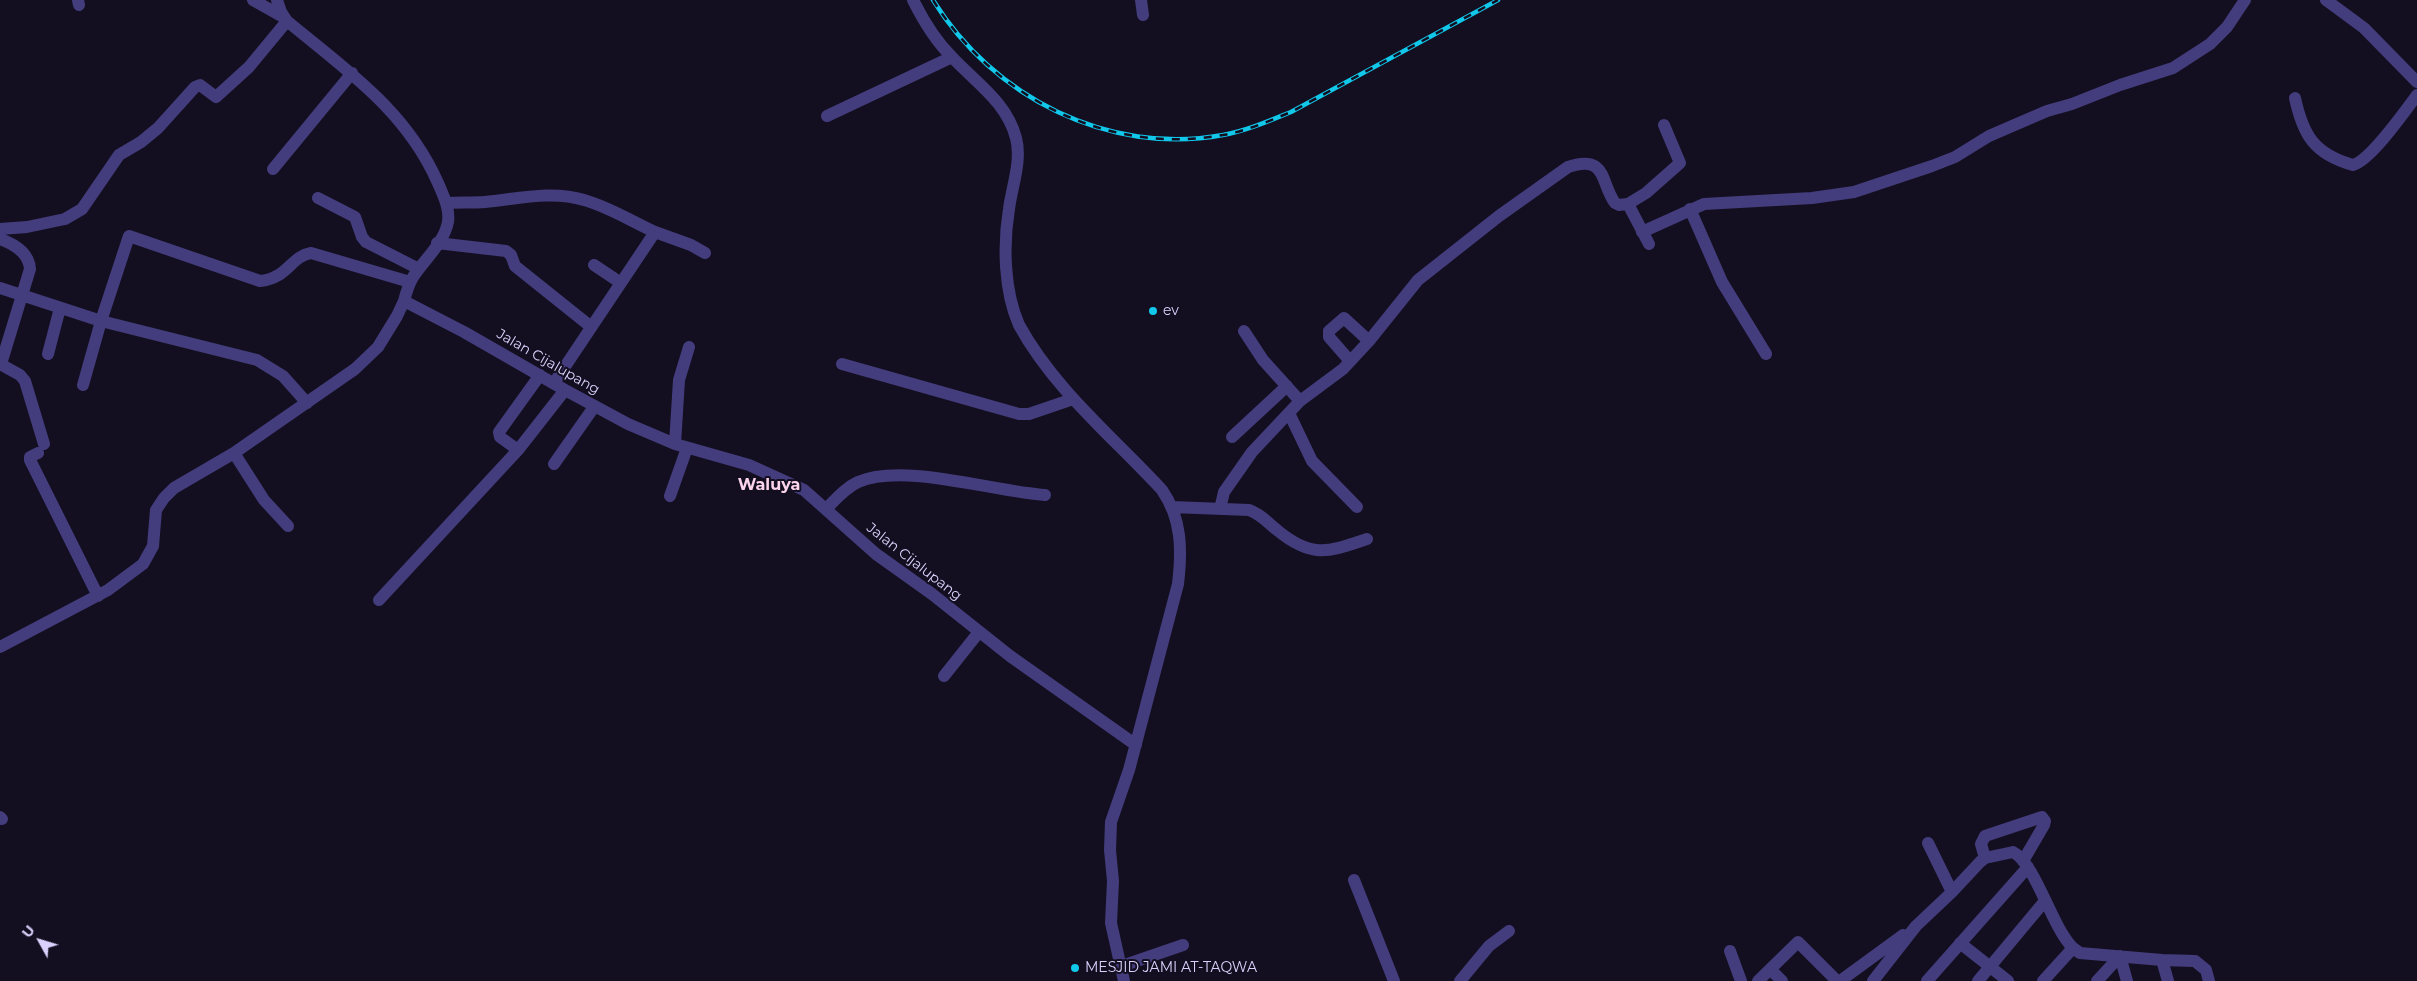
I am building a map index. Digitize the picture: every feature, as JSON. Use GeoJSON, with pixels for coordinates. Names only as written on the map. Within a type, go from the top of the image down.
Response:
{"type":"FeatureCollection","features":[{"type":"Feature","properties":{"kind":"street"},"geometry":{"type":"LineString","coordinates":[[0,647],[125,580],[147,559],[153,546],[156,510],[174,488],[234,453],[307,403],[371,354],[393,322],[404,301],[410,282],[437,243],[448,221],[446,203],[430,165],[413,137],[387,106],[352,73],[286,19],[254,0]]}},
{"type":"Feature","properties":{"kind":"street"},"geometry":{"type":"LineString","coordinates":[[277,0],[286,19]]}},
{"type":"Feature","properties":{"kind":"street"},"geometry":{"type":"LineString","coordinates":[[1141,0],[1143,15]]}},
{"type":"Feature","properties":{"kind":"street"},"geometry":{"type":"LineString","coordinates":[[1642,232],[1704,204],[1812,198],[1854,192],[1932,166],[1955,157],[1989,136],[2047,111],[2173,68],[2210,44],[2227,27],[2245,0]]}},
{"type":"Feature","properties":{"kind":"street"},"geometry":{"type":"LineString","coordinates":[[2326,0],[2364,28],[2417,82]]}},
{"type":"Feature","properties":{"kind":"street"},"geometry":{"type":"LineString","coordinates":[[911,5],[952,57],[1004,109],[1017,138],[1018,163],[1008,210],[1006,232],[1008,282],[1014,315],[1025,336],[1073,398],[1162,490],[1172,507],[1181,542],[1178,584],[1136,745],[1114,811],[1110,835],[1113,881],[1111,923],[1119,967],[1124,981]]}},
{"type":"Feature","properties":{"kind":"street"},"geometry":{"type":"LineString","coordinates":[[0,229],[27,228],[65,219],[82,209],[124,150],[141,142],[158,128],[195,87],[200,85],[216,97],[249,67],[286,19]]}},
{"type":"Feature","properties":{"kind":"street"},"geometry":{"type":"LineString","coordinates":[[827,116],[952,57]]}},
{"type":"Feature","properties":{"kind":"street"},"geometry":{"type":"LineString","coordinates":[[273,170],[352,73]]}},
{"type":"Feature","properties":{"kind":"street"},"geometry":{"type":"LineString","coordinates":[[2296,98],[2301,124],[2311,141],[2328,153],[2353,165],[2358,163],[2379,143],[2417,95]]}},
{"type":"Feature","properties":{"kind":"street"},"geometry":{"type":"LineString","coordinates":[[1220,509],[1224,492],[1252,452],[1300,401],[1333,377],[1350,361],[1369,341],[1418,280],[1499,216],[1568,166],[1581,163],[1591,164],[1607,182],[1615,203],[1619,206],[1628,204],[1646,193],[1680,163],[1664,125]]}},
{"type":"Feature","properties":{"kind":"street"},"geometry":{"type":"LineString","coordinates":[[446,203],[483,202],[539,196],[565,196],[583,199],[607,208],[654,232],[691,245],[705,253]]}},
{"type":"Feature","properties":{"kind":"street"},"geometry":{"type":"LineString","coordinates":[[318,198],[355,217],[362,237],[366,242],[419,269]]}},
{"type":"Feature","properties":{"kind":"street"},"geometry":{"type":"LineString","coordinates":[[1628,204],[1649,244]]}},
{"type":"Feature","properties":{"kind":"street"},"geometry":{"type":"LineString","coordinates":[[1690,209],[1722,282],[1766,354]]}},
{"type":"Feature","properties":{"kind":"street"},"geometry":{"type":"LineString","coordinates":[[379,600],[518,450],[559,387],[590,326],[654,232]]}},
{"type":"Feature","properties":{"kind":"street"},"geometry":{"type":"LineString","coordinates":[[83,385],[101,321],[129,236],[260,281],[278,277],[304,254],[311,253],[410,282]]}},
{"type":"Feature","properties":{"kind":"street"},"geometry":{"type":"LineString","coordinates":[[0,239],[12,243],[20,250],[30,264],[22,295],[6,328],[0,364],[20,375],[25,381],[41,448],[30,457],[30,460],[98,596]]}},
{"type":"Feature","properties":{"kind":"street"},"geometry":{"type":"LineString","coordinates":[[437,243],[506,251],[514,265],[590,326]]}},
{"type":"Feature","properties":{"kind":"street"},"geometry":{"type":"LineString","coordinates":[[594,265],[621,283]]}},
{"type":"Feature","properties":{"kind":"street"},"geometry":{"type":"LineString","coordinates":[[0,288],[101,321],[257,360],[283,376],[307,403]]}},
{"type":"Feature","properties":{"kind":"street","name":"Jalan Cijalupang"},"geometry":{"type":"LineString","coordinates":[[404,301],[464,332],[594,407],[675,444],[770,473],[804,490],[876,554],[932,594],[1010,656],[1136,745]]}},
{"type":"Feature","properties":{"kind":"street"},"geometry":{"type":"LineString","coordinates":[[48,354],[60,308]]}},
{"type":"Feature","properties":{"kind":"street"},"geometry":{"type":"LineString","coordinates":[[1350,361],[1329,337],[1329,331],[1344,318],[1369,341]]}},
{"type":"Feature","properties":{"kind":"street"},"geometry":{"type":"LineString","coordinates":[[1244,331],[1263,360],[1300,401]]}},
{"type":"Feature","properties":{"kind":"street"},"geometry":{"type":"LineString","coordinates":[[675,444],[679,380],[689,347]]}},
{"type":"Feature","properties":{"kind":"street"},"geometry":{"type":"LineString","coordinates":[[842,364],[1024,415],[1073,398]]}},
{"type":"Feature","properties":{"kind":"street"},"geometry":{"type":"LineString","coordinates":[[518,450],[500,437],[499,432],[540,375]]}},
{"type":"Feature","properties":{"kind":"street"},"geometry":{"type":"LineString","coordinates":[[1232,437],[1287,386]]}},
{"type":"Feature","properties":{"kind":"street"},"geometry":{"type":"LineString","coordinates":[[554,464],[594,407]]}},
{"type":"Feature","properties":{"kind":"street"},"geometry":{"type":"LineString","coordinates":[[1289,413],[1312,461],[1357,506]]}},
{"type":"Feature","properties":{"kind":"street"},"geometry":{"type":"LineString","coordinates":[[670,496],[688,448]]}},
{"type":"Feature","properties":{"kind":"street"},"geometry":{"type":"LineString","coordinates":[[234,453],[264,500],[288,526]]}},
{"type":"Feature","properties":{"kind":"street"},"geometry":{"type":"LineString","coordinates":[[826,509],[846,489],[857,483],[867,479],[895,476],[972,482],[1045,495]]}},
{"type":"Feature","properties":{"kind":"street"},"geometry":{"type":"LineString","coordinates":[[1172,507],[1254,511],[1290,540],[1316,551],[1330,551],[1366,539]]}},
{"type":"Feature","properties":{"kind":"street"},"geometry":{"type":"LineString","coordinates":[[944,676],[979,632]]}},
{"type":"Feature","properties":{"kind":"street"},"geometry":{"type":"LineString","coordinates":[[1927,981],[2025,864],[2045,821],[2042,817],[1985,836],[1982,844],[1986,858]]}},
{"type":"Feature","properties":{"kind":"street"},"geometry":{"type":"LineString","coordinates":[[1928,843],[1952,892]]}},
{"type":"Feature","properties":{"kind":"street"},"geometry":{"type":"LineString","coordinates":[[1873,981],[1916,926],[1952,892],[1974,866],[1986,858],[2013,852],[2025,864],[2044,902],[2073,948],[2080,952],[2199,962],[2206,970],[2208,981]]}},
{"type":"Feature","properties":{"kind":"street"},"geometry":{"type":"LineString","coordinates":[[1354,880],[1394,981]]}},
{"type":"Feature","properties":{"kind":"street"},"geometry":{"type":"LineString","coordinates":[[1978,981],[2044,902]]}},
{"type":"Feature","properties":{"kind":"street"},"geometry":{"type":"LineString","coordinates":[[1758,981],[1798,942],[1833,979],[1916,926]]}},
{"type":"Feature","properties":{"kind":"street"},"geometry":{"type":"LineString","coordinates":[[1460,981],[1489,946],[1509,931]]}},
{"type":"Feature","properties":{"kind":"street"},"geometry":{"type":"LineString","coordinates":[[1960,943],[2008,981]]}},
{"type":"Feature","properties":{"kind":"street"},"geometry":{"type":"LineString","coordinates":[[1119,967],[1183,945]]}},
{"type":"Feature","properties":{"kind":"street"},"geometry":{"type":"LineString","coordinates":[[2043,981],[2073,948]]}},
{"type":"Feature","properties":{"kind":"street"},"geometry":{"type":"LineString","coordinates":[[1730,951],[1741,981]]}},
{"type":"Feature","properties":{"kind":"street"},"geometry":{"type":"LineString","coordinates":[[2097,981],[2120,956]]}},
{"type":"Feature","properties":{"kind":"street"},"geometry":{"type":"LineString","coordinates":[[2120,956],[2127,981]]}},
{"type":"Feature","properties":{"kind":"street"},"geometry":{"type":"LineString","coordinates":[[2162,960],[2168,981]]}},
{"type":"Feature","properties":{"kind":"street"},"geometry":{"type":"LineString","coordinates":[[1771,970],[1782,981]]}},
{"type":"Feature","properties":{"kind":"railway"},"geometry":{"type":"LineString","coordinates":[[933,0],[958,35],[987,65],[1021,91],[1057,112],[1097,127],[1138,136],[1180,139],[1232,133],[1291,112],[1498,0]]}},
{"type":"Feature","properties":{"kind":"place","name":"ev"},"geometry":{"type":"Point","coordinates":[1153,311]}},
{"type":"Feature","properties":{"kind":"place","name":"MESJID JAMI AT-TAQWA"},"geometry":{"type":"Point","coordinates":[1075,968]}},
{"type":"Feature","properties":{"kind":"district","name":"Waluya"},"geometry":{"type":"Point","coordinates":[769,485]}}]}
